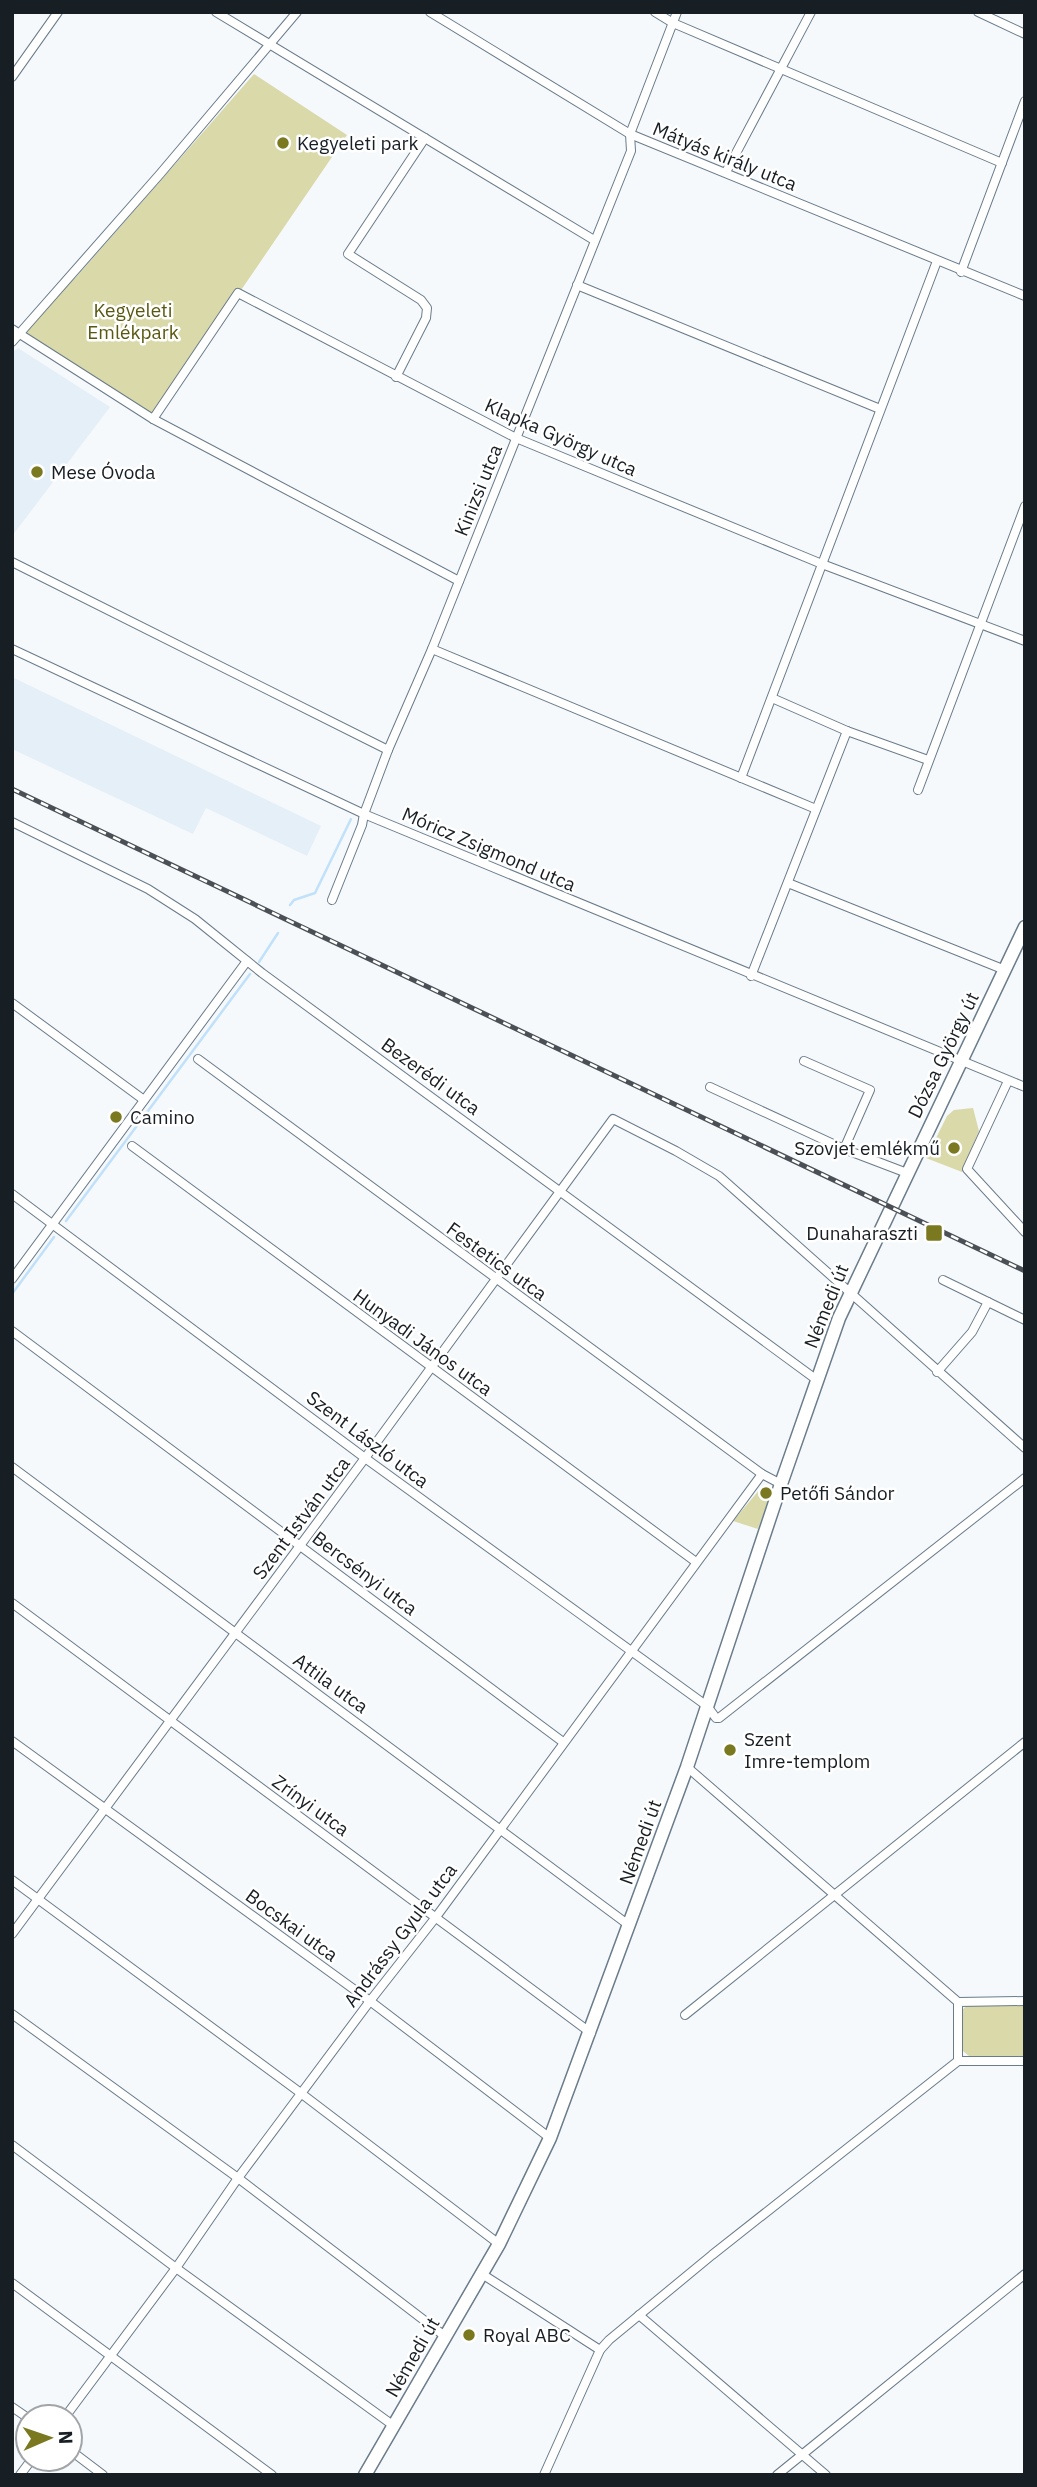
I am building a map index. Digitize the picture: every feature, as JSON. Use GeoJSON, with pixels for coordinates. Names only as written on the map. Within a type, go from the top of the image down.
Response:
{"type":"FeatureCollection","features":[{"type":"Feature","properties":{"kind":"main road","name":"Dózsa György út"},"geometry":{"type":"LineString","coordinates":[[895,1199],[1025,927]]}},
{"type":"Feature","properties":{"kind":"main road","name":"Némedi út"},"geometry":{"type":"LineString","coordinates":[[365,2475],[499,2244],[550,2138],[687,1767],[817,1380],[850,1293],[895,1199]]}},
{"type":"Feature","properties":{"kind":"street"},"geometry":{"type":"LineString","coordinates":[[12,77],[58,12]]}},
{"type":"Feature","properties":{"kind":"street"},"geometry":{"type":"LineString","coordinates":[[216,12],[594,240]]}},
{"type":"Feature","properties":{"kind":"street"},"geometry":{"type":"LineString","coordinates":[[12,342],[16,331],[270,46],[297,12]]}},
{"type":"Feature","properties":{"kind":"street","name":"Mátyás király utca"},"geometry":{"type":"LineString","coordinates":[[430,12],[630,134],[1025,296]]}},
{"type":"Feature","properties":{"kind":"street"},"geometry":{"type":"LineString","coordinates":[[655,12],[673,23],[1002,163]]}},
{"type":"Feature","properties":{"kind":"street","name":"Kinizsi utca"},"geometry":{"type":"LineString","coordinates":[[332,900],[388,750],[432,649],[631,151],[630,134],[677,12]]}},
{"type":"Feature","properties":{"kind":"street"},"geometry":{"type":"LineString","coordinates":[[726,172],[811,12]]}},
{"type":"Feature","properties":{"kind":"street"},"geometry":{"type":"LineString","coordinates":[[978,12],[1025,34]]}},
{"type":"Feature","properties":{"kind":"street"},"geometry":{"type":"LineString","coordinates":[[961,272],[1025,100]]}},
{"type":"Feature","properties":{"kind":"street"},"geometry":{"type":"LineString","coordinates":[[396,377],[426,318],[427,307],[421,300],[348,254],[425,138]]}},
{"type":"Feature","properties":{"kind":"street"},"geometry":{"type":"LineString","coordinates":[[741,778],[937,261]]}},
{"type":"Feature","properties":{"kind":"street"},"geometry":{"type":"LineString","coordinates":[[577,285],[880,409]]}},
{"type":"Feature","properties":{"kind":"street","name":"Klapka György utca"},"geometry":{"type":"LineString","coordinates":[[153,419],[239,293],[516,438],[822,564],[1025,642]]}},
{"type":"Feature","properties":{"kind":"street"},"geometry":{"type":"LineString","coordinates":[[16,331],[153,419],[459,581]]}},
{"type":"Feature","properties":{"kind":"street"},"geometry":{"type":"LineString","coordinates":[[918,790],[1025,506]]}},
{"type":"Feature","properties":{"kind":"street"},"geometry":{"type":"LineString","coordinates":[[12,562],[388,750]]}},
{"type":"Feature","properties":{"kind":"street","name":"Móricz Zsigmond utca"},"geometry":{"type":"LineString","coordinates":[[12,649],[364,814],[1025,1087]]}},
{"type":"Feature","properties":{"kind":"street"},"geometry":{"type":"LineString","coordinates":[[432,649],[816,809]]}},
{"type":"Feature","properties":{"kind":"street"},"geometry":{"type":"LineString","coordinates":[[772,698],[847,731],[928,760]]}},
{"type":"Feature","properties":{"kind":"street"},"geometry":{"type":"LineString","coordinates":[[751,975],[847,731]]}},
{"type":"Feature","properties":{"kind":"street","name":"Bezerédi utca"},"geometry":{"type":"LineString","coordinates":[[12,822],[148,889],[195,919],[247,961],[817,1380]]}},
{"type":"Feature","properties":{"kind":"street"},"geometry":{"type":"LineString","coordinates":[[788,883],[1005,970]]}},
{"type":"Feature","properties":{"kind":"street"},"geometry":{"type":"LineString","coordinates":[[12,1279],[247,961]]}},
{"type":"Feature","properties":{"kind":"street"},"geometry":{"type":"LineString","coordinates":[[12,1003],[144,1100]]}},
{"type":"Feature","properties":{"kind":"street","name":"Festetics utca"},"geometry":{"type":"LineString","coordinates":[[198,1059],[762,1474],[781,1484]]}},
{"type":"Feature","properties":{"kind":"street"},"geometry":{"type":"LineString","coordinates":[[804,1061],[870,1090],[844,1149]]}},
{"type":"Feature","properties":{"kind":"street"},"geometry":{"type":"LineString","coordinates":[[1008,1081],[967,1169],[1025,1232]]}},
{"type":"Feature","properties":{"kind":"street"},"geometry":{"type":"LineString","coordinates":[[710,1087],[844,1149],[907,1172]]}},
{"type":"Feature","properties":{"kind":"street","name":"Szent István utca"},"geometry":{"type":"LineString","coordinates":[[12,1934],[302,1545],[612,1119],[719,1176],[850,1293]]}},
{"type":"Feature","properties":{"kind":"street","name":"Hunyadi János utca"},"geometry":{"type":"LineString","coordinates":[[132,1146],[696,1562]]}},
{"type":"Feature","properties":{"kind":"street","name":"Szent László utca"},"geometry":{"type":"LineString","coordinates":[[12,1194],[365,1458],[707,1706]]}},
{"type":"Feature","properties":{"kind":"street"},"geometry":{"type":"LineString","coordinates":[[943,1280],[1025,1320]]}},
{"type":"Feature","properties":{"kind":"street"},"geometry":{"type":"LineString","coordinates":[[850,1293],[937,1373],[1025,1448]]}},
{"type":"Feature","properties":{"kind":"street"},"geometry":{"type":"LineString","coordinates":[[937,1373],[972,1332],[988,1302]]}},
{"type":"Feature","properties":{"kind":"street","name":"Bercsényi utca"},"geometry":{"type":"LineString","coordinates":[[12,1331],[563,1742]]}},
{"type":"Feature","properties":{"kind":"street","name":"Attila utca"},"geometry":{"type":"LineString","coordinates":[[12,1467],[630,1926]]}},
{"type":"Feature","properties":{"kind":"street","name":"Andrássy Gyula utca"},"geometry":{"type":"LineString","coordinates":[[76,2403],[176,2268],[238,2178],[436,1917],[762,1474]]}},
{"type":"Feature","properties":{"kind":"street"},"geometry":{"type":"LineString","coordinates":[[707,1706],[716,1718],[719,1718],[1025,1478]]}},
{"type":"Feature","properties":{"kind":"street","name":"Zrínyi utca"},"geometry":{"type":"LineString","coordinates":[[12,1603],[591,2032]]}},
{"type":"Feature","properties":{"kind":"street","name":"Bocskai utca"},"geometry":{"type":"LineString","coordinates":[[12,1741],[370,2001],[550,2138]]}},
{"type":"Feature","properties":{"kind":"street"},"geometry":{"type":"LineString","coordinates":[[685,2015],[1025,1742]]}},
{"type":"Feature","properties":{"kind":"street"},"geometry":{"type":"LineString","coordinates":[[687,1767],[958,2002],[1025,2001]]}},
{"type":"Feature","properties":{"kind":"street"},"geometry":{"type":"LineString","coordinates":[[12,1880],[301,2093],[499,2244]]}},
{"type":"Feature","properties":{"kind":"street"},"geometry":{"type":"LineString","coordinates":[[958,2002],[958,2061]]}},
{"type":"Feature","properties":{"kind":"street"},"geometry":{"type":"LineString","coordinates":[[12,2014],[238,2178],[446,2337]]}},
{"type":"Feature","properties":{"kind":"street"},"geometry":{"type":"LineString","coordinates":[[544,2475],[600,2350],[639,2315],[958,2061],[1025,2061]]}},
{"type":"Feature","properties":{"kind":"street"},"geometry":{"type":"LineString","coordinates":[[12,2145],[394,2426]]}},
{"type":"Feature","properties":{"kind":"street"},"geometry":{"type":"LineString","coordinates":[[482,2274],[600,2350]]}},
{"type":"Feature","properties":{"kind":"street"},"geometry":{"type":"LineString","coordinates":[[777,2475],[1025,2274]]}},
{"type":"Feature","properties":{"kind":"street"},"geometry":{"type":"LineString","coordinates":[[12,2283],[272,2475]]}},
{"type":"Feature","properties":{"kind":"street"},"geometry":{"type":"LineString","coordinates":[[639,2315],[826,2475]]}},
{"type":"Feature","properties":{"kind":"street"},"geometry":{"type":"LineString","coordinates":[[84,2461],[103,2475]]}},
{"type":"Feature","properties":{"kind":"shaded area","name":"Mese Óvoda"},"geometry":{"type":"Polygon","coordinates":[[[18,348],[110,407],[12,536],[12,353],[18,348]]]}},
{"type":"Feature","properties":{"kind":"shaded area"},"geometry":{"type":"Polygon","coordinates":[[[12,677],[321,826],[307,856],[206,808],[193,834],[12,749],[12,677]]]}},
{"type":"Feature","properties":{"kind":"green space","name":"Kegyeleti Emlékpark"},"geometry":{"type":"Polygon","coordinates":[[[254,74],[347,135],[153,419],[20,334],[78,275],[254,74]]]}},
{"type":"Feature","properties":{"kind":"green space"},"geometry":{"type":"Polygon","coordinates":[[[973,1108],[979,1131],[962,1172],[926,1158],[947,1116],[954,1110],[973,1108]]]}},
{"type":"Feature","properties":{"kind":"green space"},"geometry":{"type":"Polygon","coordinates":[[[760,1489],[770,1495],[758,1529],[733,1521],[760,1489]]]}},
{"type":"Feature","properties":{"kind":"green space"},"geometry":{"type":"Polygon","coordinates":[[[970,2003],[1025,2006],[1025,2058],[970,2057],[963,2051],[963,2009],[970,2003]]]}},
{"type":"Feature","properties":{"kind":"waterway"},"geometry":{"type":"LineString","coordinates":[[290,905],[294,900],[315,893],[351,819]]}},
{"type":"Feature","properties":{"kind":"waterway"},"geometry":{"type":"LineString","coordinates":[[259,962],[278,933]]}},
{"type":"Feature","properties":{"kind":"waterway"},"geometry":{"type":"LineString","coordinates":[[66,1221],[250,974]]}},
{"type":"Feature","properties":{"kind":"waterway"},"geometry":{"type":"LineString","coordinates":[[12,1294],[54,1237]]}},
{"type":"Feature","properties":{"kind":"railway"},"geometry":{"type":"LineString","coordinates":[[12,789],[1025,1271]]}},
{"type":"Feature","properties":{"kind":"place","name":"Kegyeleti park"},"geometry":{"type":"Point","coordinates":[283,143]}},
{"type":"Feature","properties":{"kind":"place","name":"Mese Óvoda"},"geometry":{"type":"Point","coordinates":[37,472]}},
{"type":"Feature","properties":{"kind":"place","name":"Camino"},"geometry":{"type":"Point","coordinates":[116,1117]}},
{"type":"Feature","properties":{"kind":"place","name":"Szovjet emlékmű"},"geometry":{"type":"Point","coordinates":[954,1148]}},
{"type":"Feature","properties":{"kind":"place","name":"Dunaharaszti"},"geometry":{"type":"Point","coordinates":[934,1233]}},
{"type":"Feature","properties":{"kind":"place","name":"Petőfi Sándor"},"geometry":{"type":"Point","coordinates":[766,1493]}},
{"type":"Feature","properties":{"kind":"place","name":"Szent Imre-templom"},"geometry":{"type":"Point","coordinates":[730,1750]}},
{"type":"Feature","properties":{"kind":"place","name":"Royal ABC"},"geometry":{"type":"Point","coordinates":[469,2335]}}]}
